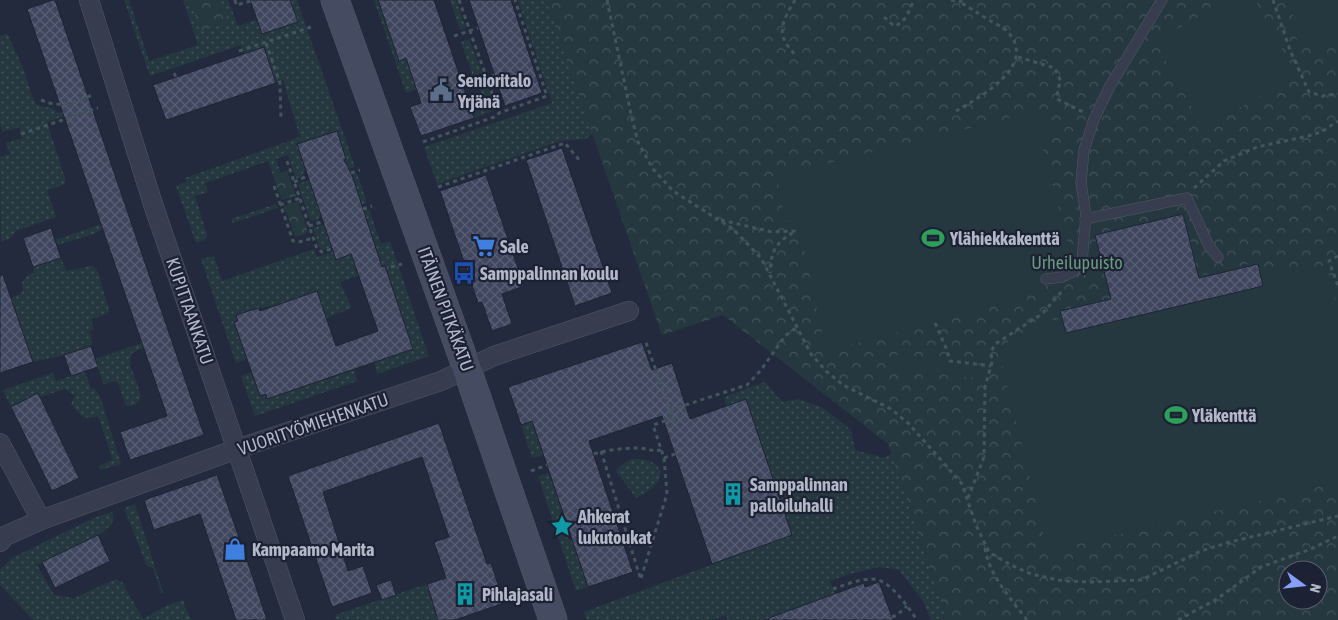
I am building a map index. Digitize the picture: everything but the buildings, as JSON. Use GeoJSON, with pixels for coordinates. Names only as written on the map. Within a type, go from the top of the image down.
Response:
{"type":"FeatureCollection","features":[{"type":"Feature","properties":{"kind":"main road","name":"ITÄINEN PITKÄKATU"},"geometry":{"type":"LineString","coordinates":[[335,0],[467,369],[553,620]]}},
{"type":"Feature","properties":{"kind":"street","name":"KUPITTAANKATU"},"geometry":{"type":"LineString","coordinates":[[88,0],[153,204],[295,620]]}},
{"type":"Feature","properties":{"kind":"street","name":"VUORITYÖMIEHENKATU"},"geometry":{"type":"LineString","coordinates":[[0,542],[5,536],[41,520],[237,450],[441,381],[494,356],[629,311]]}},
{"type":"Feature","properties":{"kind":"street"},"geometry":{"type":"LineString","coordinates":[[0,443],[41,520]]}},
{"type":"Feature","properties":{"kind":"lane"},"geometry":{"type":"LineString","coordinates":[[1046,279],[1062,277],[1074,271],[1082,261],[1085,219],[1080,183],[1084,150],[1094,119],[1110,86],[1162,0]]}},
{"type":"Feature","properties":{"kind":"lane"},"geometry":{"type":"LineString","coordinates":[[1085,219],[1187,198],[1209,246],[1218,257]]}},
{"type":"Feature","properties":{"kind":"path"},"geometry":{"type":"LineString","coordinates":[[234,0],[236,5],[251,1]]}},
{"type":"Feature","properties":{"kind":"path"},"geometry":{"type":"LineString","coordinates":[[459,0],[499,113]]}},
{"type":"Feature","properties":{"kind":"path"},"geometry":{"type":"LineString","coordinates":[[423,142],[547,96],[515,0]]}},
{"type":"Feature","properties":{"kind":"path"},"geometry":{"type":"LineString","coordinates":[[607,0],[638,142],[653,169],[673,191],[733,229],[761,258],[811,354],[826,371],[843,385],[891,409],[908,423],[962,484],[976,525],[989,552],[1031,574],[1063,580],[1093,582],[1141,580],[1201,551],[1230,542],[1338,516]]}},
{"type":"Feature","properties":{"kind":"path"},"geometry":{"type":"LineString","coordinates":[[795,0],[786,15],[782,38],[796,56]]}},
{"type":"Feature","properties":{"kind":"path"},"geometry":{"type":"LineString","coordinates":[[884,17],[894,26],[900,24],[905,19],[914,0]]}},
{"type":"Feature","properties":{"kind":"path"},"geometry":{"type":"LineString","coordinates":[[951,0],[961,1],[1007,31],[1017,44],[1018,57],[1013,68],[998,83],[956,111]]}},
{"type":"Feature","properties":{"kind":"path"},"geometry":{"type":"LineString","coordinates":[[1273,0],[1290,50],[1309,92],[1322,96],[1338,94]]}},
{"type":"Feature","properties":{"kind":"path"},"geometry":{"type":"LineString","coordinates":[[238,53],[311,27]]}},
{"type":"Feature","properties":{"kind":"path"},"geometry":{"type":"LineString","coordinates":[[454,36],[478,28]]}},
{"type":"Feature","properties":{"kind":"path"},"geometry":{"type":"LineString","coordinates":[[266,43],[280,83],[281,120]]}},
{"type":"Feature","properties":{"kind":"path"},"geometry":{"type":"LineString","coordinates":[[1018,57],[1055,68],[1061,82],[1058,88],[1057,99],[1094,119]]}},
{"type":"Feature","properties":{"kind":"path"},"geometry":{"type":"LineString","coordinates":[[470,84],[494,76]]}},
{"type":"Feature","properties":{"kind":"path"},"geometry":{"type":"LineString","coordinates":[[41,100],[50,104],[62,105],[93,94]]}},
{"type":"Feature","properties":{"kind":"path"},"geometry":{"type":"LineString","coordinates":[[21,134],[98,108]]}},
{"type":"Feature","properties":{"kind":"path"},"geometry":{"type":"LineString","coordinates":[[1187,198],[1197,184],[1224,161],[1258,147],[1320,132],[1338,121]]}},
{"type":"Feature","properties":{"kind":"path"},"geometry":{"type":"LineString","coordinates":[[438,187],[565,143],[580,161]]}},
{"type":"Feature","properties":{"kind":"path"},"geometry":{"type":"LineString","coordinates":[[287,161],[317,249],[320,252],[331,250]]}},
{"type":"Feature","properties":{"kind":"path"},"geometry":{"type":"LineString","coordinates":[[350,173],[360,170]]}},
{"type":"Feature","properties":{"kind":"path"},"geometry":{"type":"LineString","coordinates":[[294,182],[310,173]]}},
{"type":"Feature","properties":{"kind":"path"},"geometry":{"type":"LineString","coordinates":[[274,186],[293,241],[299,242],[313,238]]}},
{"type":"Feature","properties":{"kind":"path"},"geometry":{"type":"LineString","coordinates":[[280,205],[300,198]]}},
{"type":"Feature","properties":{"kind":"path"},"geometry":{"type":"LineString","coordinates":[[363,209],[372,206]]}},
{"type":"Feature","properties":{"kind":"path"},"geometry":{"type":"LineString","coordinates":[[309,226],[327,220]]}},
{"type":"Feature","properties":{"kind":"path"},"geometry":{"type":"LineString","coordinates":[[718,220],[772,232],[796,231],[779,242],[770,261],[770,274]]}},
{"type":"Feature","properties":{"kind":"path"},"geometry":{"type":"LineString","coordinates":[[1338,256],[1329,261],[1338,286]]}},
{"type":"Feature","properties":{"kind":"path"},"geometry":{"type":"LineString","coordinates":[[391,268],[402,264]]}},
{"type":"Feature","properties":{"kind":"path"},"geometry":{"type":"LineString","coordinates":[[968,499],[984,457],[984,387],[991,366],[991,352],[995,344],[1046,311],[1058,298],[1074,271]]}},
{"type":"Feature","properties":{"kind":"path"},"geometry":{"type":"LineString","coordinates":[[935,323],[950,361],[991,366]]}},
{"type":"Feature","properties":{"kind":"path"},"geometry":{"type":"LineString","coordinates":[[670,410],[747,385],[761,370],[785,336],[797,327]]}},
{"type":"Feature","properties":{"kind":"path"},"geometry":{"type":"LineString","coordinates":[[645,340],[675,424]]}},
{"type":"Feature","properties":{"kind":"path"},"geometry":{"type":"LineString","coordinates":[[602,452],[641,578],[667,494],[664,458],[653,425],[673,418]]}},
{"type":"Feature","properties":{"kind":"path"},"geometry":{"type":"LineString","coordinates":[[594,454],[640,448],[651,452],[661,450]]}},
{"type":"Feature","properties":{"kind":"path"},"geometry":{"type":"LineString","coordinates":[[664,458],[675,454]]}},
{"type":"Feature","properties":{"kind":"path"},"geometry":{"type":"LineString","coordinates":[[532,471],[547,465]]}},
{"type":"Feature","properties":{"kind":"path"},"geometry":{"type":"LineString","coordinates":[[1178,620],[1217,599],[1261,567],[1311,550],[1338,536]]}},
{"type":"Feature","properties":{"kind":"path"},"geometry":{"type":"LineString","coordinates":[[984,542],[986,557],[990,566],[1009,596],[1028,620]]}},
{"type":"Feature","properties":{"kind":"path"},"geometry":{"type":"LineString","coordinates":[[833,589],[858,580],[873,579],[885,582],[917,620]]}},
{"type":"Feature","properties":{"kind":"path"},"geometry":{"type":"LineString","coordinates":[[892,617],[907,606]]}},
{"type":"Feature","properties":{"kind":"green space"},"geometry":{"type":"Polygon","coordinates":[[[124,0],[129,0],[149,61],[198,45],[183,0],[228,0],[238,26],[257,20],[262,34],[298,22],[290,0],[297,0],[355,167],[346,170],[343,160],[346,159],[336,131],[297,144],[305,169],[302,176],[296,179],[288,155],[276,159],[280,172],[273,175],[268,161],[205,183],[208,192],[195,196],[207,235],[206,239],[196,243],[176,186],[187,182],[185,178],[300,137],[283,80],[276,83],[264,47],[245,54],[241,45],[150,76],[124,0]]]}},
{"type":"Feature","properties":{"kind":"green space"},"geometry":{"type":"Polygon","coordinates":[[[190,0],[221,0],[228,22],[200,31],[190,0]]]}},
{"type":"Feature","properties":{"kind":"green space"},"geometry":{"type":"Polygon","coordinates":[[[374,0],[378,0],[399,61],[406,58],[417,89],[406,93],[374,0]]]}},
{"type":"Feature","properties":{"kind":"green space"},"geometry":{"type":"Polygon","coordinates":[[[450,0],[456,0],[466,28],[460,30],[450,0]]]}},
{"type":"Feature","properties":{"kind":"green space"},"geometry":{"type":"Polygon","coordinates":[[[518,0],[563,0],[610,119],[586,139],[560,141],[437,184],[424,147],[552,103],[518,0]]]}},
{"type":"Feature","properties":{"kind":"green space","name":"Urheilupuisto"},"geometry":{"type":"Polygon","coordinates":[[[546,0],[1338,0],[1338,620],[947,620],[888,444],[723,315],[662,335],[546,0]]]}},
{"type":"Feature","properties":{"kind":"green space"},"geometry":{"type":"Polygon","coordinates":[[[1230,0],[1255,0],[1297,76],[1203,128],[1155,41],[1230,0]]]}},
{"type":"Feature","properties":{"kind":"green space"},"geometry":{"type":"Polygon","coordinates":[[[1291,0],[1338,0],[1338,42],[1298,48],[1291,0]]]}},
{"type":"Feature","properties":{"kind":"green space"},"geometry":{"type":"Polygon","coordinates":[[[6,34],[22,65],[33,99],[37,105],[52,108],[59,113],[90,103],[73,113],[47,122],[65,179],[65,183],[61,186],[47,190],[56,217],[16,231],[11,238],[1,242],[0,157],[10,154],[6,143],[22,138],[19,127],[3,132],[0,123],[0,36],[6,34]]]}},
{"type":"Feature","properties":{"kind":"green space"},"geometry":{"type":"Polygon","coordinates":[[[469,39],[482,73],[473,76],[461,42],[469,39]]]}},
{"type":"Feature","properties":{"kind":"green space"},"geometry":{"type":"Polygon","coordinates":[[[487,85],[495,110],[474,118],[470,107],[485,102],[479,87],[487,85]]]}},
{"type":"Feature","properties":{"kind":"green space","name":"Ylähiekkakenttä"},"geometry":{"type":"Polygon","coordinates":[[[1028,114],[1053,122],[1043,149],[1070,251],[1046,279],[1045,291],[935,323],[826,351],[803,244],[782,206],[777,176],[1028,114]]]}},
{"type":"Feature","properties":{"kind":"green space"},"geometry":{"type":"Polygon","coordinates":[[[287,170],[296,196],[282,200],[273,175],[287,170]]]}},
{"type":"Feature","properties":{"kind":"green space"},"geometry":{"type":"Polygon","coordinates":[[[357,173],[367,203],[362,205],[352,175],[357,173]]]}},
{"type":"Feature","properties":{"kind":"green space"},"geometry":{"type":"Polygon","coordinates":[[[314,178],[321,214],[317,221],[310,220],[298,184],[314,178]]]}},
{"type":"Feature","properties":{"kind":"green space"},"geometry":{"type":"Polygon","coordinates":[[[298,201],[308,233],[295,237],[284,206],[298,201]]]}},
{"type":"Feature","properties":{"kind":"green space"},"geometry":{"type":"Polygon","coordinates":[[[276,204],[277,208],[233,223],[231,219],[276,204]]]}},
{"type":"Feature","properties":{"kind":"green space"},"geometry":{"type":"Polygon","coordinates":[[[369,209],[381,244],[390,241],[429,356],[377,374],[374,362],[413,349],[385,266],[340,282],[351,306],[350,309],[326,318],[316,291],[277,305],[258,308],[236,315],[238,321],[234,323],[244,352],[250,351],[251,356],[236,363],[201,259],[214,256],[222,281],[314,249],[317,257],[334,251],[337,259],[375,246],[364,211],[369,209]]]}},
{"type":"Feature","properties":{"kind":"green space"},"geometry":{"type":"Polygon","coordinates":[[[128,215],[130,220],[102,229],[94,234],[57,245],[55,240],[128,215]]]}},
{"type":"Feature","properties":{"kind":"green space"},"geometry":{"type":"Polygon","coordinates":[[[330,223],[332,247],[323,250],[319,247],[313,228],[330,223]]]}},
{"type":"Feature","properties":{"kind":"green space"},"geometry":{"type":"Polygon","coordinates":[[[61,258],[66,271],[92,266],[97,269],[109,310],[108,314],[91,319],[94,329],[89,332],[92,338],[91,346],[33,362],[0,313],[14,308],[11,298],[23,291],[22,282],[29,274],[34,273],[33,267],[61,258]]]}},
{"type":"Feature","properties":{"kind":"green space","name":"Yläkenttä"},"geometry":{"type":"Polygon","coordinates":[[[1260,261],[1264,270],[1308,271],[1326,265],[1338,313],[1338,482],[1048,551],[998,348],[1038,324],[1059,319],[1058,312],[1260,261]]]}},
{"type":"Feature","properties":{"kind":"green space"},"geometry":{"type":"Polygon","coordinates":[[[169,334],[170,337],[132,353],[131,366],[140,396],[139,401],[135,405],[126,406],[118,383],[114,381],[104,385],[95,359],[169,334]]]}},
{"type":"Feature","properties":{"kind":"green space"},"geometry":{"type":"Polygon","coordinates":[[[892,354],[988,366],[987,379],[890,368],[892,354]]]}},
{"type":"Feature","properties":{"kind":"green space"},"geometry":{"type":"Polygon","coordinates":[[[83,366],[91,389],[94,388],[100,396],[121,464],[100,470],[99,466],[113,460],[98,416],[89,418],[80,415],[71,404],[75,396],[65,389],[40,397],[38,393],[11,407],[3,390],[53,373],[56,381],[71,376],[69,371],[83,366]]]}},
{"type":"Feature","properties":{"kind":"green space"},"geometry":{"type":"Polygon","coordinates":[[[354,370],[357,381],[255,416],[241,376],[252,372],[260,396],[266,394],[267,399],[297,389],[296,384],[316,377],[324,380],[354,370]]]}},
{"type":"Feature","properties":{"kind":"green space"},"geometry":{"type":"Polygon","coordinates":[[[765,382],[783,402],[799,399],[823,408],[851,430],[855,450],[883,458],[892,454],[947,620],[931,620],[923,601],[899,570],[879,567],[830,581],[835,594],[764,620],[728,620],[726,615],[713,620],[587,620],[584,612],[792,535],[746,400],[726,406],[724,397],[765,382]]]}},
{"type":"Feature","properties":{"kind":"green space"},"geometry":{"type":"Polygon","coordinates":[[[532,421],[543,455],[532,458],[521,425],[532,421]]]}},
{"type":"Feature","properties":{"kind":"green space"},"geometry":{"type":"Polygon","coordinates":[[[631,459],[648,460],[661,471],[656,485],[636,498],[616,471],[631,459]]]}},
{"type":"Feature","properties":{"kind":"green space"},"geometry":{"type":"Polygon","coordinates":[[[549,473],[588,587],[576,591],[538,476],[549,473]]]}},
{"type":"Feature","properties":{"kind":"green space"},"geometry":{"type":"Polygon","coordinates":[[[135,504],[163,592],[161,593],[153,568],[147,566],[124,508],[135,504]]]}},
{"type":"Feature","properties":{"kind":"green space"},"geometry":{"type":"Polygon","coordinates":[[[112,512],[113,522],[100,534],[37,565],[54,595],[74,598],[116,579],[122,582],[143,619],[166,606],[183,600],[192,620],[33,620],[0,585],[0,570],[12,558],[96,517],[112,512]]]}},
{"type":"Feature","properties":{"kind":"green space"},"geometry":{"type":"Polygon","coordinates":[[[427,584],[438,620],[336,620],[335,615],[427,584]]]}},
{"type":"Feature","properties":{"kind":"place","name":"Senioritalo Yrjänä"},"geometry":{"type":"Point","coordinates":[441,90]}},
{"type":"Feature","properties":{"kind":"place","name":"Ylähiekkakenttä"},"geometry":{"type":"Point","coordinates":[933,238]}},
{"type":"Feature","properties":{"kind":"place","name":"Sale"},"geometry":{"type":"Point","coordinates":[484,246]}},
{"type":"Feature","properties":{"kind":"place","name":"Samppalinnan koulu"},"geometry":{"type":"Point","coordinates":[464,273]}},
{"type":"Feature","properties":{"kind":"place","name":"Yläkenttä"},"geometry":{"type":"Point","coordinates":[1176,415]}},
{"type":"Feature","properties":{"kind":"place","name":"Samppalinnan palloiluhalli"},"geometry":{"type":"Point","coordinates":[733,494]}},
{"type":"Feature","properties":{"kind":"place","name":"Ahkerat lukutoukat"},"geometry":{"type":"Point","coordinates":[562,526]}},
{"type":"Feature","properties":{"kind":"place","name":"Kampaamo Marita"},"geometry":{"type":"Point","coordinates":[235,549]}},
{"type":"Feature","properties":{"kind":"place","name":"Pihlajasali"},"geometry":{"type":"Point","coordinates":[465,594]}}]}
